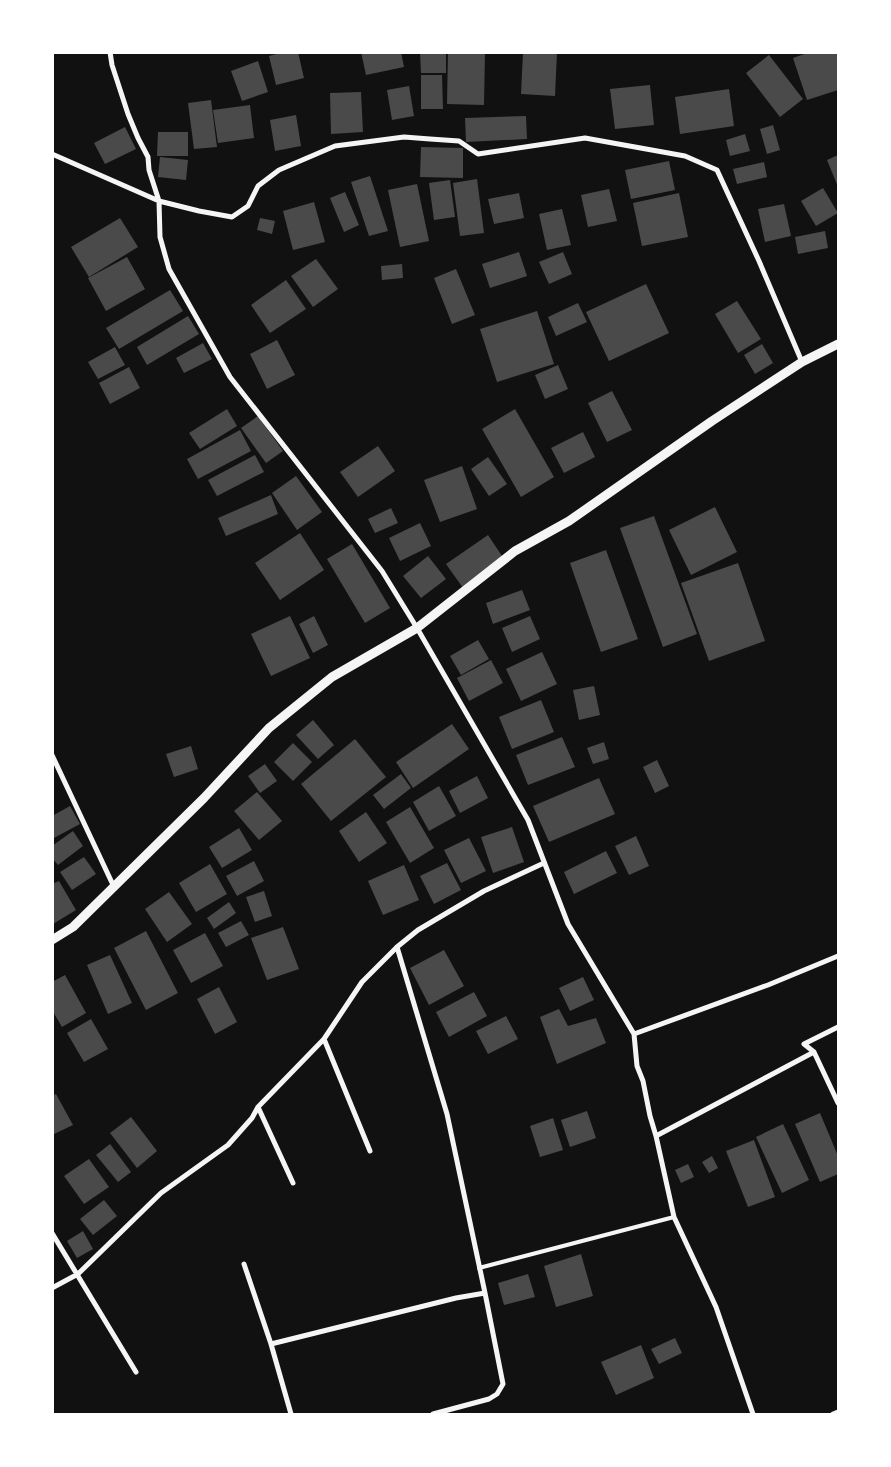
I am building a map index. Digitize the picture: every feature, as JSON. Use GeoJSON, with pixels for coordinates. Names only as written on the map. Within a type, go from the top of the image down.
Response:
{"type":"FeatureCollection","features":[{"type":"Feature","properties":{"kind":"street"},"geometry":{"type":"LineString","coordinates":[[110,52],[112,65],[128,114],[148,157],[159,201],[160,237],[169,269],[230,377],[382,571],[417,628],[528,820],[568,924],[634,1034],[638,1066],[674,1217],[716,1307],[753,1414]]}},
{"type":"Feature","properties":{"kind":"street"},"geometry":{"type":"LineString","coordinates":[[52,154],[159,201],[232,217],[248,206],[258,186],[279,170],[335,146],[404,137],[459,141],[478,154],[584,138],[684,156],[717,170],[759,261],[802,362]]}},
{"type":"Feature","properties":{"kind":"street"},"geometry":{"type":"LineString","coordinates":[[52,940],[74,927],[204,798],[269,728],[332,677],[417,628],[516,551],[569,521],[712,421],[802,362],[838,344]]}},
{"type":"Feature","properties":{"kind":"street"},"geometry":{"type":"LineString","coordinates":[[52,755],[114,887]]}},
{"type":"Feature","properties":{"kind":"street"},"geometry":{"type":"LineString","coordinates":[[52,1288],[78,1274],[161,1193],[228,1145],[252,1118],[258,1107],[324,1039],[362,982],[397,946],[418,930],[484,891],[544,863]]}},
{"type":"Feature","properties":{"kind":"street"},"geometry":{"type":"LineString","coordinates":[[397,946],[447,1114],[503,1384],[497,1394],[489,1399],[433,1414]]}},
{"type":"Feature","properties":{"kind":"street"},"geometry":{"type":"LineString","coordinates":[[634,1034],[759,988],[838,956]]}},
{"type":"Feature","properties":{"kind":"street"},"geometry":{"type":"LineString","coordinates":[[838,1027],[804,1044],[814,1052],[838,1104]]}},
{"type":"Feature","properties":{"kind":"street"},"geometry":{"type":"LineString","coordinates":[[324,1039],[370,1151]]}},
{"type":"Feature","properties":{"kind":"street"},"geometry":{"type":"LineString","coordinates":[[656,1136],[814,1052]]}},
{"type":"Feature","properties":{"kind":"street"},"geometry":{"type":"LineString","coordinates":[[258,1107],[293,1183]]}},
{"type":"Feature","properties":{"kind":"street"},"geometry":{"type":"LineString","coordinates":[[52,1233],[136,1372]]}},
{"type":"Feature","properties":{"kind":"street"},"geometry":{"type":"LineString","coordinates":[[244,1264],[271,1344],[291,1414]]}},
{"type":"Feature","properties":{"kind":"street"},"geometry":{"type":"LineString","coordinates":[[271,1344],[456,1298],[485,1293]]}},
{"type":"Feature","properties":{"kind":"street"},"geometry":{"type":"LineString","coordinates":[[833,1414],[838,1412]]}},
{"type":"Feature","properties":{"kind":"lane"},"geometry":{"type":"LineString","coordinates":[[479,1268],[674,1217]]}},
{"type":"Feature","properties":{"kind":"building"},"geometry":{"type":"Polygon","coordinates":[[[284,52],[298,52],[304,78],[276,85],[269,56],[284,52]]]}},
{"type":"Feature","properties":{"kind":"building"},"geometry":{"type":"Polygon","coordinates":[[[361,52],[401,52],[404,67],[366,75],[361,52]]]}},
{"type":"Feature","properties":{"kind":"building"},"geometry":{"type":"Polygon","coordinates":[[[420,52],[446,52],[446,73],[421,73],[420,52]]]}},
{"type":"Feature","properties":{"kind":"building"},"geometry":{"type":"Polygon","coordinates":[[[448,52],[485,52],[484,105],[447,104],[448,52]]]}},
{"type":"Feature","properties":{"kind":"building"},"geometry":{"type":"Polygon","coordinates":[[[523,52],[557,52],[555,96],[521,94],[523,52]]]}},
{"type":"Feature","properties":{"kind":"building"},"geometry":{"type":"Polygon","coordinates":[[[810,52],[838,52],[838,90],[807,100],[793,58],[810,52]]]}},
{"type":"Feature","properties":{"kind":"building"},"geometry":{"type":"Polygon","coordinates":[[[769,55],[803,99],[780,117],[746,73],[769,55]]]}},
{"type":"Feature","properties":{"kind":"building"},"geometry":{"type":"Polygon","coordinates":[[[258,61],[268,92],[242,101],[231,71],[258,61]]]}},
{"type":"Feature","properties":{"kind":"building"},"geometry":{"type":"Polygon","coordinates":[[[421,75],[442,75],[443,109],[421,109],[421,75]]]}},
{"type":"Feature","properties":{"kind":"building"},"geometry":{"type":"Polygon","coordinates":[[[650,85],[654,125],[615,129],[610,89],[650,85]]]}},
{"type":"Feature","properties":{"kind":"building"},"geometry":{"type":"Polygon","coordinates":[[[409,86],[414,116],[392,120],[387,90],[409,86]]]}},
{"type":"Feature","properties":{"kind":"building"},"geometry":{"type":"Polygon","coordinates":[[[729,89],[734,126],[680,134],[675,97],[729,89]]]}},
{"type":"Feature","properties":{"kind":"building"},"geometry":{"type":"Polygon","coordinates":[[[361,92],[363,132],[331,134],[330,93],[361,92]]]}},
{"type":"Feature","properties":{"kind":"building"},"geometry":{"type":"Polygon","coordinates":[[[211,100],[217,147],[194,149],[188,103],[211,100]]]}},
{"type":"Feature","properties":{"kind":"building"},"geometry":{"type":"Polygon","coordinates":[[[250,105],[254,138],[218,143],[213,110],[250,105]]]}},
{"type":"Feature","properties":{"kind":"building"},"geometry":{"type":"Polygon","coordinates":[[[296,115],[301,146],[275,151],[270,120],[296,115]]]}},
{"type":"Feature","properties":{"kind":"building"},"geometry":{"type":"Polygon","coordinates":[[[526,116],[527,139],[466,142],[465,118],[526,116]]]}},
{"type":"Feature","properties":{"kind":"building"},"geometry":{"type":"Polygon","coordinates":[[[773,125],[780,150],[767,154],[760,129],[773,125]]]}},
{"type":"Feature","properties":{"kind":"building"},"geometry":{"type":"Polygon","coordinates":[[[125,127],[136,149],[105,164],[94,143],[125,127]]]}},
{"type":"Feature","properties":{"kind":"building"},"geometry":{"type":"Polygon","coordinates":[[[158,132],[188,132],[188,156],[157,156],[158,132]]]}},
{"type":"Feature","properties":{"kind":"building"},"geometry":{"type":"Polygon","coordinates":[[[745,134],[750,151],[730,156],[726,140],[745,134]]]}},
{"type":"Feature","properties":{"kind":"building"},"geometry":{"type":"Polygon","coordinates":[[[421,147],[463,148],[463,178],[420,177],[421,147]]]}},
{"type":"Feature","properties":{"kind":"building"},"geometry":{"type":"Polygon","coordinates":[[[838,155],[838,187],[827,160],[838,155]]]}},
{"type":"Feature","properties":{"kind":"building"},"geometry":{"type":"Polygon","coordinates":[[[160,157],[188,160],[186,180],[158,177],[160,157]]]}},
{"type":"Feature","properties":{"kind":"building"},"geometry":{"type":"Polygon","coordinates":[[[669,161],[675,190],[631,199],[625,170],[669,161]]]}},
{"type":"Feature","properties":{"kind":"building"},"geometry":{"type":"Polygon","coordinates":[[[764,162],[767,177],[737,184],[733,169],[764,162]]]}},
{"type":"Feature","properties":{"kind":"building"},"geometry":{"type":"Polygon","coordinates":[[[370,176],[388,231],[369,236],[351,182],[370,176]]]}},
{"type":"Feature","properties":{"kind":"building"},"geometry":{"type":"Polygon","coordinates":[[[477,179],[484,233],[460,236],[453,183],[477,179]]]}},
{"type":"Feature","properties":{"kind":"building"},"geometry":{"type":"Polygon","coordinates":[[[450,180],[455,217],[434,220],[429,183],[450,180]]]}},
{"type":"Feature","properties":{"kind":"building"},"geometry":{"type":"Polygon","coordinates":[[[417,184],[429,241],[400,247],[388,190],[417,184]]]}},
{"type":"Feature","properties":{"kind":"building"},"geometry":{"type":"Polygon","coordinates":[[[823,188],[838,213],[816,226],[801,201],[823,188]]]}},
{"type":"Feature","properties":{"kind":"building"},"geometry":{"type":"Polygon","coordinates":[[[609,189],[617,221],[588,227],[581,195],[609,189]]]}},
{"type":"Feature","properties":{"kind":"building"},"geometry":{"type":"Polygon","coordinates":[[[345,192],[359,225],[344,232],[330,198],[345,192]]]}},
{"type":"Feature","properties":{"kind":"building"},"geometry":{"type":"Polygon","coordinates":[[[519,193],[524,218],[494,224],[488,199],[519,193]]]}},
{"type":"Feature","properties":{"kind":"building"},"geometry":{"type":"Polygon","coordinates":[[[679,193],[688,237],[642,246],[633,203],[679,193]]]}},
{"type":"Feature","properties":{"kind":"building"},"geometry":{"type":"Polygon","coordinates":[[[314,202],[325,242],[293,250],[283,211],[314,202]]]}},
{"type":"Feature","properties":{"kind":"building"},"geometry":{"type":"Polygon","coordinates":[[[784,204],[791,236],[765,242],[758,209],[784,204]]]}},
{"type":"Feature","properties":{"kind":"building"},"geometry":{"type":"Polygon","coordinates":[[[562,209],[571,245],[547,250],[539,214],[562,209]]]}},
{"type":"Feature","properties":{"kind":"building"},"geometry":{"type":"Polygon","coordinates":[[[120,218],[138,247],[89,277],[71,247],[120,218]]]}},
{"type":"Feature","properties":{"kind":"building"},"geometry":{"type":"Polygon","coordinates":[[[260,218],[275,221],[272,234],[257,230],[260,218]]]}},
{"type":"Feature","properties":{"kind":"building"},"geometry":{"type":"Polygon","coordinates":[[[825,231],[828,248],[798,254],[795,237],[825,231]]]}},
{"type":"Feature","properties":{"kind":"building"},"geometry":{"type":"Polygon","coordinates":[[[519,252],[527,276],[490,288],[482,264],[519,252]]]}},
{"type":"Feature","properties":{"kind":"building"},"geometry":{"type":"Polygon","coordinates":[[[563,252],[572,274],[549,284],[539,262],[563,252]]]}},
{"type":"Feature","properties":{"kind":"building"},"geometry":{"type":"Polygon","coordinates":[[[127,257],[145,289],[106,311],[88,278],[127,257]]]}},
{"type":"Feature","properties":{"kind":"building"},"geometry":{"type":"Polygon","coordinates":[[[316,259],[338,289],[313,307],[291,276],[316,259]]]}},
{"type":"Feature","properties":{"kind":"building"},"geometry":{"type":"Polygon","coordinates":[[[402,264],[403,278],[382,280],[381,266],[402,264]]]}},
{"type":"Feature","properties":{"kind":"building"},"geometry":{"type":"Polygon","coordinates":[[[456,269],[475,315],[452,324],[434,278],[456,269]]]}},
{"type":"Feature","properties":{"kind":"building"},"geometry":{"type":"Polygon","coordinates":[[[286,280],[306,309],[270,333],[251,305],[286,280]]]}},
{"type":"Feature","properties":{"kind":"building"},"geometry":{"type":"Polygon","coordinates":[[[646,284],[669,333],[609,361],[586,312],[646,284]]]}},
{"type":"Feature","properties":{"kind":"building"},"geometry":{"type":"Polygon","coordinates":[[[170,290],[183,311],[119,349],[106,328],[170,290]]]}},
{"type":"Feature","properties":{"kind":"building"},"geometry":{"type":"Polygon","coordinates":[[[737,301],[761,339],[738,353],[715,314],[737,301]]]}},
{"type":"Feature","properties":{"kind":"building"},"geometry":{"type":"Polygon","coordinates":[[[578,303],[587,322],[556,336],[548,317],[578,303]]]}},
{"type":"Feature","properties":{"kind":"building"},"geometry":{"type":"Polygon","coordinates":[[[537,311],[554,364],[497,382],[480,329],[537,311]]]}},
{"type":"Feature","properties":{"kind":"building"},"geometry":{"type":"Polygon","coordinates":[[[188,316],[199,334],[147,365],[137,347],[188,316]]]}},
{"type":"Feature","properties":{"kind":"building"},"geometry":{"type":"Polygon","coordinates":[[[277,340],[295,375],[267,389],[250,354],[277,340]]]}},
{"type":"Feature","properties":{"kind":"building"},"geometry":{"type":"Polygon","coordinates":[[[203,343],[212,359],[184,373],[176,358],[203,343]]]}},
{"type":"Feature","properties":{"kind":"building"},"geometry":{"type":"Polygon","coordinates":[[[762,344],[773,363],[755,374],[744,355],[762,344]]]}},
{"type":"Feature","properties":{"kind":"building"},"geometry":{"type":"Polygon","coordinates":[[[115,347],[125,365],[98,379],[88,362],[115,347]]]}},
{"type":"Feature","properties":{"kind":"building"},"geometry":{"type":"Polygon","coordinates":[[[558,365],[568,389],[545,399],[535,375],[558,365]]]}},
{"type":"Feature","properties":{"kind":"building"},"geometry":{"type":"Polygon","coordinates":[[[129,367],[140,388],[110,404],[99,383],[129,367]]]}},
{"type":"Feature","properties":{"kind":"building"},"geometry":{"type":"Polygon","coordinates":[[[612,391],[632,430],[607,442],[588,403],[612,391]]]}},
{"type":"Feature","properties":{"kind":"building"},"geometry":{"type":"Polygon","coordinates":[[[227,409],[237,426],[200,449],[189,433],[227,409]]]}},
{"type":"Feature","properties":{"kind":"building"},"geometry":{"type":"Polygon","coordinates":[[[515,409],[554,477],[521,497],[482,429],[515,409]]]}},
{"type":"Feature","properties":{"kind":"building"},"geometry":{"type":"Polygon","coordinates":[[[258,416],[283,451],[266,463],[241,428],[258,416]]]}},
{"type":"Feature","properties":{"kind":"building"},"geometry":{"type":"Polygon","coordinates":[[[240,430],[251,451],[198,479],[187,459],[240,430]]]}},
{"type":"Feature","properties":{"kind":"building"},"geometry":{"type":"Polygon","coordinates":[[[583,432],[595,457],[564,473],[551,448],[583,432]]]}},
{"type":"Feature","properties":{"kind":"building"},"geometry":{"type":"Polygon","coordinates":[[[378,446],[395,471],[358,497],[340,472],[378,446]]]}},
{"type":"Feature","properties":{"kind":"building"},"geometry":{"type":"Polygon","coordinates":[[[255,455],[264,472],[217,496],[208,480],[255,455]]]}},
{"type":"Feature","properties":{"kind":"building"},"geometry":{"type":"Polygon","coordinates":[[[488,457],[507,484],[489,496],[471,469],[488,457]]]}},
{"type":"Feature","properties":{"kind":"building"},"geometry":{"type":"Polygon","coordinates":[[[462,466],[477,509],[440,522],[424,480],[462,466]]]}},
{"type":"Feature","properties":{"kind":"building"},"geometry":{"type":"Polygon","coordinates":[[[296,476],[322,512],[297,530],[272,493],[296,476]]]}},
{"type":"Feature","properties":{"kind":"building"},"geometry":{"type":"Polygon","coordinates":[[[271,495],[278,514],[226,536],[218,518],[271,495]]]}},
{"type":"Feature","properties":{"kind":"building"},"geometry":{"type":"Polygon","coordinates":[[[715,507],[737,552],[691,575],[669,530],[715,507]]]}},
{"type":"Feature","properties":{"kind":"building"},"geometry":{"type":"Polygon","coordinates":[[[391,508],[398,523],[375,533],[368,519],[391,508]]]}},
{"type":"Feature","properties":{"kind":"building"},"geometry":{"type":"Polygon","coordinates":[[[654,516],[697,634],[663,647],[620,528],[654,516]]]}},
{"type":"Feature","properties":{"kind":"building"},"geometry":{"type":"Polygon","coordinates":[[[420,523],[431,546],[400,561],[389,538],[420,523]]]}},
{"type":"Feature","properties":{"kind":"building"},"geometry":{"type":"Polygon","coordinates":[[[300,533],[324,570],[280,600],[255,563],[300,533]]]}},
{"type":"Feature","properties":{"kind":"building"},"geometry":{"type":"Polygon","coordinates":[[[488,535],[504,559],[463,588],[446,564],[488,535]]]}},
{"type":"Feature","properties":{"kind":"building"},"geometry":{"type":"Polygon","coordinates":[[[352,544],[390,608],[365,623],[327,559],[352,544]]]}},
{"type":"Feature","properties":{"kind":"building"},"geometry":{"type":"Polygon","coordinates":[[[606,550],[638,639],[601,652],[570,563],[606,550]]]}},
{"type":"Feature","properties":{"kind":"building"},"geometry":{"type":"Polygon","coordinates":[[[428,556],[446,579],[421,598],[403,576],[428,556]]]}},
{"type":"Feature","properties":{"kind":"building"},"geometry":{"type":"Polygon","coordinates":[[[738,563],[765,641],[709,661],[681,583],[738,563]]]}},
{"type":"Feature","properties":{"kind":"building"},"geometry":{"type":"Polygon","coordinates":[[[522,590],[530,610],[493,624],[486,603],[522,590]]]}},
{"type":"Feature","properties":{"kind":"building"},"geometry":{"type":"Polygon","coordinates":[[[290,616],[310,658],[271,676],[251,634],[290,616]]]}},
{"type":"Feature","properties":{"kind":"building"},"geometry":{"type":"Polygon","coordinates":[[[314,616],[328,645],[313,653],[299,624],[314,616]]]}},
{"type":"Feature","properties":{"kind":"building"},"geometry":{"type":"Polygon","coordinates":[[[530,616],[540,639],[512,652],[502,628],[530,616]]]}},
{"type":"Feature","properties":{"kind":"building"},"geometry":{"type":"Polygon","coordinates":[[[478,640],[489,659],[461,675],[450,656],[478,640]]]}},
{"type":"Feature","properties":{"kind":"building"},"geometry":{"type":"Polygon","coordinates":[[[542,652],[557,684],[521,701],[506,669],[542,652]]]}},
{"type":"Feature","properties":{"kind":"building"},"geometry":{"type":"Polygon","coordinates":[[[491,660],[503,683],[469,701],[457,678],[491,660]]]}},
{"type":"Feature","properties":{"kind":"building"},"geometry":{"type":"Polygon","coordinates":[[[594,686],[600,715],[579,720],[573,690],[594,686]]]}},
{"type":"Feature","properties":{"kind":"building"},"geometry":{"type":"Polygon","coordinates":[[[541,700],[554,732],[512,749],[499,717],[541,700]]]}},
{"type":"Feature","properties":{"kind":"building"},"geometry":{"type":"Polygon","coordinates":[[[313,720],[334,745],[318,759],[296,735],[313,720]]]}},
{"type":"Feature","properties":{"kind":"building"},"geometry":{"type":"Polygon","coordinates":[[[452,724],[469,749],[413,788],[396,762],[452,724]]]}},
{"type":"Feature","properties":{"kind":"building"},"geometry":{"type":"Polygon","coordinates":[[[562,737],[575,767],[528,785],[516,755],[562,737]]]}},
{"type":"Feature","properties":{"kind":"building"},"geometry":{"type":"Polygon","coordinates":[[[355,739],[386,777],[331,821],[301,784],[355,739]]]}},
{"type":"Feature","properties":{"kind":"building"},"geometry":{"type":"Polygon","coordinates":[[[604,742],[609,759],[593,764],[587,748],[604,742]]]}},
{"type":"Feature","properties":{"kind":"building"},"geometry":{"type":"Polygon","coordinates":[[[293,743],[312,762],[293,781],[274,762],[293,743]]]}},
{"type":"Feature","properties":{"kind":"building"},"geometry":{"type":"Polygon","coordinates":[[[191,746],[198,769],[174,777],[166,754],[191,746]]]}},
{"type":"Feature","properties":{"kind":"building"},"geometry":{"type":"Polygon","coordinates":[[[657,760],[669,786],[655,793],[643,767],[657,760]]]}},
{"type":"Feature","properties":{"kind":"building"},"geometry":{"type":"Polygon","coordinates":[[[265,764],[277,781],[260,793],[248,776],[265,764]]]}},
{"type":"Feature","properties":{"kind":"building"},"geometry":{"type":"Polygon","coordinates":[[[401,774],[411,788],[384,809],[373,795],[401,774]]]}},
{"type":"Feature","properties":{"kind":"building"},"geometry":{"type":"Polygon","coordinates":[[[477,776],[488,798],[460,813],[449,791],[477,776]]]}},
{"type":"Feature","properties":{"kind":"building"},"geometry":{"type":"Polygon","coordinates":[[[599,778],[615,814],[549,842],[533,806],[599,778]]]}},
{"type":"Feature","properties":{"kind":"building"},"geometry":{"type":"Polygon","coordinates":[[[439,786],[456,816],[429,831],[413,802],[439,786]]]}},
{"type":"Feature","properties":{"kind":"building"},"geometry":{"type":"Polygon","coordinates":[[[257,792],[282,821],[259,840],[234,811],[257,792]]]}},
{"type":"Feature","properties":{"kind":"building"},"geometry":{"type":"Polygon","coordinates":[[[70,806],[80,824],[52,839],[52,816],[70,806]]]}},
{"type":"Feature","properties":{"kind":"building"},"geometry":{"type":"Polygon","coordinates":[[[410,807],[434,848],[410,863],[386,822],[410,807]]]}},
{"type":"Feature","properties":{"kind":"building"},"geometry":{"type":"Polygon","coordinates":[[[366,812],[387,843],[359,862],[339,831],[366,812]]]}},
{"type":"Feature","properties":{"kind":"building"},"geometry":{"type":"Polygon","coordinates":[[[512,827],[524,862],[493,873],[481,837],[512,827]]]}},
{"type":"Feature","properties":{"kind":"building"},"geometry":{"type":"Polygon","coordinates":[[[239,828],[252,850],[222,868],[209,847],[239,828]]]}},
{"type":"Feature","properties":{"kind":"building"},"geometry":{"type":"Polygon","coordinates":[[[73,831],[83,846],[58,865],[52,858],[52,846],[73,831]]]}},
{"type":"Feature","properties":{"kind":"building"},"geometry":{"type":"Polygon","coordinates":[[[636,836],[649,866],[629,875],[615,846],[636,836]]]}},
{"type":"Feature","properties":{"kind":"building"},"geometry":{"type":"Polygon","coordinates":[[[469,838],[486,871],[461,883],[444,850],[469,838]]]}},
{"type":"Feature","properties":{"kind":"building"},"geometry":{"type":"Polygon","coordinates":[[[606,851],[617,873],[574,894],[564,872],[606,851]]]}},
{"type":"Feature","properties":{"kind":"building"},"geometry":{"type":"Polygon","coordinates":[[[84,857],[96,874],[72,890],[60,872],[84,857]]]}},
{"type":"Feature","properties":{"kind":"building"},"geometry":{"type":"Polygon","coordinates":[[[254,861],[264,881],[237,896],[226,876],[254,861]]]}},
{"type":"Feature","properties":{"kind":"building"},"geometry":{"type":"Polygon","coordinates":[[[447,863],[461,890],[434,904],[420,876],[447,863]]]}},
{"type":"Feature","properties":{"kind":"building"},"geometry":{"type":"Polygon","coordinates":[[[210,864],[227,894],[196,912],[179,883],[210,864]]]}},
{"type":"Feature","properties":{"kind":"building"},"geometry":{"type":"Polygon","coordinates":[[[404,865],[419,900],[383,915],[368,881],[404,865]]]}},
{"type":"Feature","properties":{"kind":"building"},"geometry":{"type":"Polygon","coordinates":[[[59,881],[76,910],[53,924],[52,884],[59,881]]]}},
{"type":"Feature","properties":{"kind":"building"},"geometry":{"type":"Polygon","coordinates":[[[264,891],[272,916],[255,922],[246,897],[264,891]]]}},
{"type":"Feature","properties":{"kind":"building"},"geometry":{"type":"Polygon","coordinates":[[[169,892],[192,924],[167,942],[145,909],[169,892]]]}},
{"type":"Feature","properties":{"kind":"building"},"geometry":{"type":"Polygon","coordinates":[[[229,902],[236,913],[214,929],[207,918],[229,902]]]}},
{"type":"Feature","properties":{"kind":"building"},"geometry":{"type":"Polygon","coordinates":[[[241,921],[249,935],[226,947],[218,933],[241,921]]]}},
{"type":"Feature","properties":{"kind":"building"},"geometry":{"type":"Polygon","coordinates":[[[283,927],[299,969],[267,980],[251,938],[283,927]]]}},
{"type":"Feature","properties":{"kind":"building"},"geometry":{"type":"Polygon","coordinates":[[[146,931],[178,993],[146,1010],[114,948],[146,931]]]}},
{"type":"Feature","properties":{"kind":"building"},"geometry":{"type":"Polygon","coordinates":[[[205,933],[223,966],[191,983],[173,950],[205,933]]]}},
{"type":"Feature","properties":{"kind":"building"},"geometry":{"type":"Polygon","coordinates":[[[444,950],[464,986],[429,1005],[410,968],[444,950]]]}},
{"type":"Feature","properties":{"kind":"building"},"geometry":{"type":"Polygon","coordinates":[[[110,955],[132,1003],[108,1014],[87,965],[110,955]]]}},
{"type":"Feature","properties":{"kind":"building"},"geometry":{"type":"Polygon","coordinates":[[[65,975],[86,1013],[62,1027],[52,1010],[52,982],[65,975]]]}},
{"type":"Feature","properties":{"kind":"building"},"geometry":{"type":"Polygon","coordinates":[[[583,977],[594,1000],[570,1011],[559,988],[583,977]]]}},
{"type":"Feature","properties":{"kind":"building"},"geometry":{"type":"Polygon","coordinates":[[[219,987],[237,1022],[215,1034],[197,999],[219,987]]]}},
{"type":"Feature","properties":{"kind":"building"},"geometry":{"type":"Polygon","coordinates":[[[474,992],[487,1016],[449,1037],[436,1012],[474,992]]]}},
{"type":"Feature","properties":{"kind":"building"},"geometry":{"type":"Polygon","coordinates":[[[559,1009],[568,1026],[596,1018],[606,1043],[557,1064],[540,1017],[559,1009]]]}},
{"type":"Feature","properties":{"kind":"building"},"geometry":{"type":"Polygon","coordinates":[[[506,1016],[518,1039],[488,1054],[476,1031],[506,1016]]]}},
{"type":"Feature","properties":{"kind":"building"},"geometry":{"type":"Polygon","coordinates":[[[91,1019],[108,1049],[84,1062],[67,1033],[91,1019]]]}},
{"type":"Feature","properties":{"kind":"building"},"geometry":{"type":"Polygon","coordinates":[[[56,1094],[73,1125],[52,1135],[52,1096],[56,1094]]]}},
{"type":"Feature","properties":{"kind":"building"},"geometry":{"type":"Polygon","coordinates":[[[587,1111],[596,1138],[570,1147],[561,1120],[587,1111]]]}},
{"type":"Feature","properties":{"kind":"building"},"geometry":{"type":"Polygon","coordinates":[[[820,1113],[838,1156],[838,1174],[820,1182],[795,1124],[820,1113]]]}},
{"type":"Feature","properties":{"kind":"building"},"geometry":{"type":"Polygon","coordinates":[[[131,1117],[157,1151],[137,1168],[110,1133],[131,1117]]]}},
{"type":"Feature","properties":{"kind":"building"},"geometry":{"type":"Polygon","coordinates":[[[553,1118],[563,1150],[540,1157],[530,1126],[553,1118]]]}},
{"type":"Feature","properties":{"kind":"building"},"geometry":{"type":"Polygon","coordinates":[[[783,1124],[809,1180],[782,1193],[756,1137],[783,1124]]]}},
{"type":"Feature","properties":{"kind":"building"},"geometry":{"type":"Polygon","coordinates":[[[754,1140],[775,1197],[748,1207],[726,1151],[754,1140]]]}},
{"type":"Feature","properties":{"kind":"building"},"geometry":{"type":"Polygon","coordinates":[[[110,1144],[131,1172],[118,1182],[96,1155],[110,1144]]]}},
{"type":"Feature","properties":{"kind":"building"},"geometry":{"type":"Polygon","coordinates":[[[712,1156],[718,1168],[709,1173],[702,1162],[712,1156]]]}},
{"type":"Feature","properties":{"kind":"building"},"geometry":{"type":"Polygon","coordinates":[[[89,1159],[109,1187],[84,1204],[64,1176],[89,1159]]]}},
{"type":"Feature","properties":{"kind":"building"},"geometry":{"type":"Polygon","coordinates":[[[688,1164],[694,1177],[681,1183],[675,1170],[688,1164]]]}},
{"type":"Feature","properties":{"kind":"building"},"geometry":{"type":"Polygon","coordinates":[[[104,1200],[117,1216],[93,1235],[80,1219],[104,1200]]]}},
{"type":"Feature","properties":{"kind":"building"},"geometry":{"type":"Polygon","coordinates":[[[83,1231],[93,1249],[77,1258],[67,1241],[83,1231]]]}},
{"type":"Feature","properties":{"kind":"building"},"geometry":{"type":"Polygon","coordinates":[[[581,1254],[593,1296],[556,1307],[544,1266],[581,1254]]]}},
{"type":"Feature","properties":{"kind":"building"},"geometry":{"type":"Polygon","coordinates":[[[528,1274],[535,1297],[504,1305],[498,1283],[528,1274]]]}},
{"type":"Feature","properties":{"kind":"building"},"geometry":{"type":"Polygon","coordinates":[[[675,1338],[682,1353],[659,1364],[651,1349],[675,1338]]]}},
{"type":"Feature","properties":{"kind":"building"},"geometry":{"type":"Polygon","coordinates":[[[641,1345],[654,1378],[616,1395],[601,1362],[641,1345]]]}}]}
